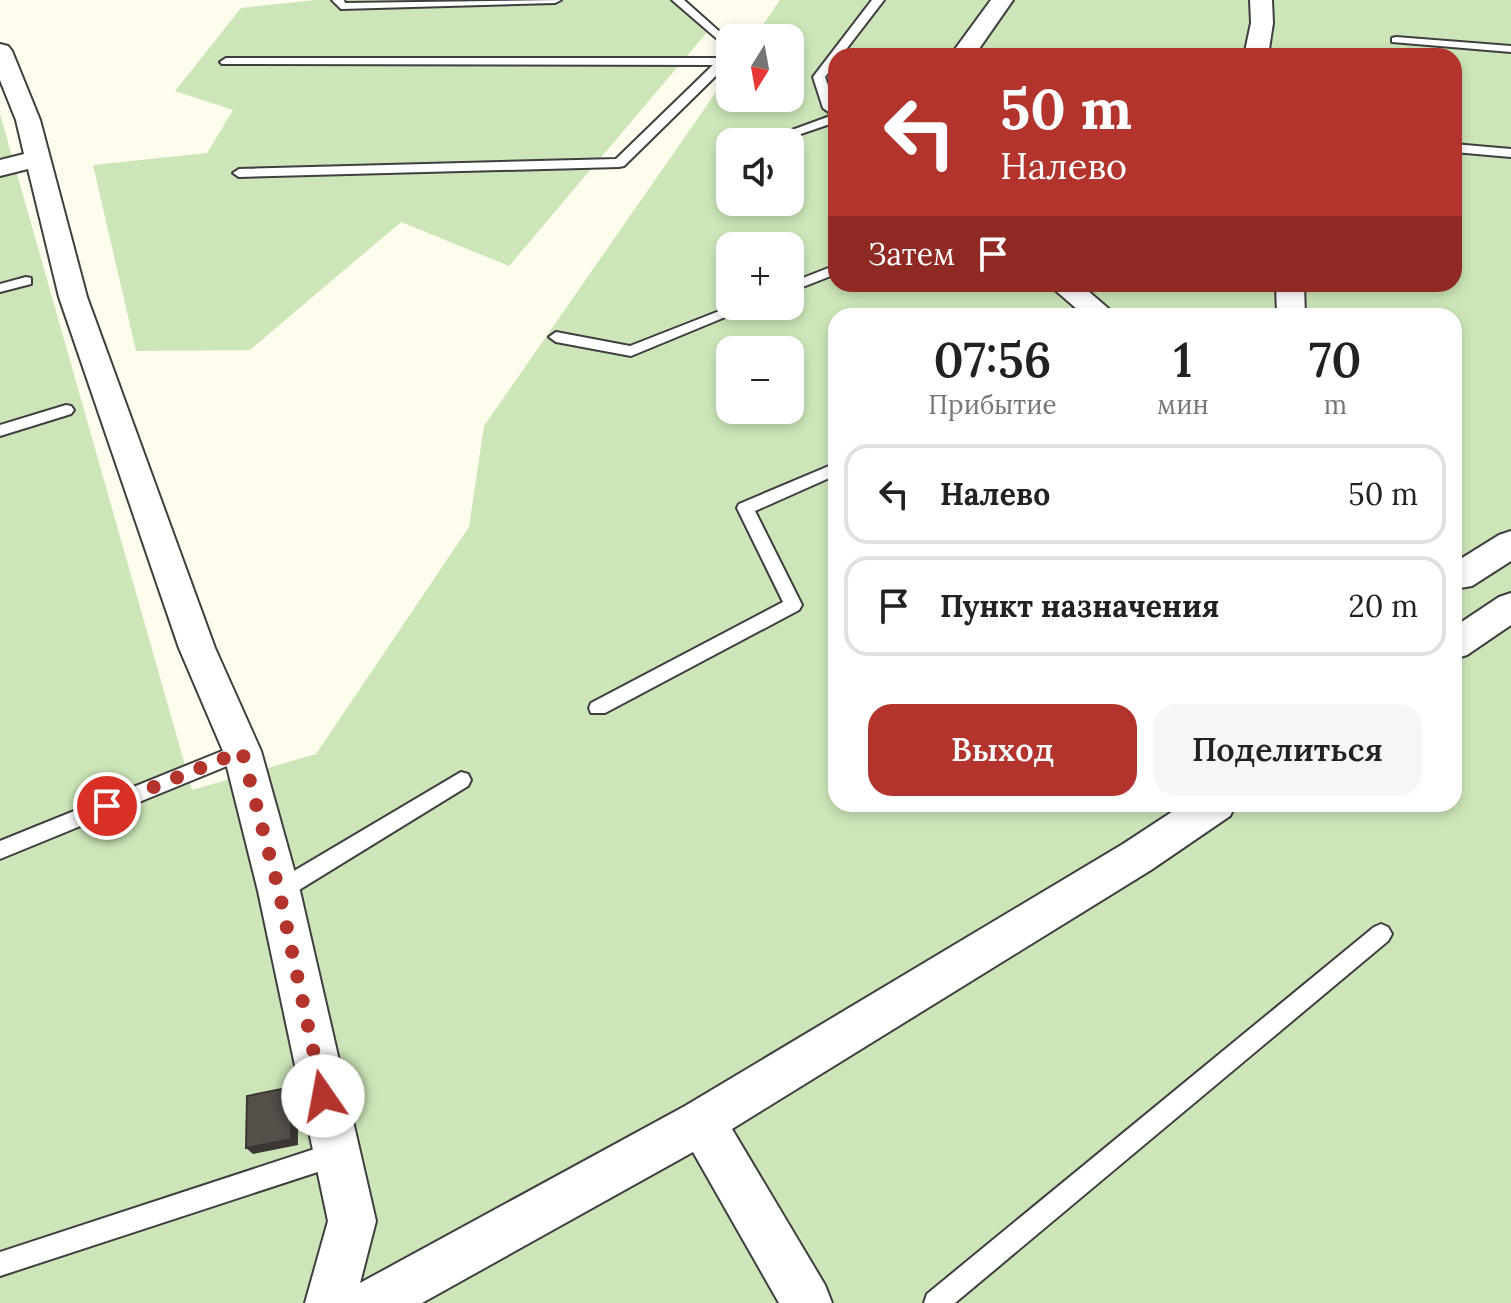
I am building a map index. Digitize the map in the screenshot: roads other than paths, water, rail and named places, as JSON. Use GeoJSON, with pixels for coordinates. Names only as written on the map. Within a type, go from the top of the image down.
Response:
{"type":"FeatureCollection","features":[{"type":"Feature","properties":{"kind":"street"},"geometry":{"type":"LineString","coordinates":[[968,48],[1002,0]]}},
{"type":"Feature","properties":{"kind":"street"},"geometry":{"type":"LineString","coordinates":[[1257,48],[1262,23],[1261,0]]}},
{"type":"Feature","properties":{"kind":"street"},"geometry":{"type":"LineString","coordinates":[[2,60],[28,120],[73,297],[197,648],[242,751],[279,891],[352,1221],[330,1303]]}},
{"type":"Feature","properties":{"kind":"street"},"geometry":{"type":"LineString","coordinates":[[0,168],[38,158]]}},
{"type":"Feature","properties":{"kind":"street"},"geometry":{"type":"LineString","coordinates":[[1072,292],[1093,308]]}},
{"type":"Feature","properties":{"kind":"street"},"geometry":{"type":"LineString","coordinates":[[1462,576],[1511,544]]}},
{"type":"Feature","properties":{"kind":"street"},"geometry":{"type":"LineString","coordinates":[[1462,640],[1511,607]]}},
{"type":"Feature","properties":{"kind":"street"},"geometry":{"type":"LineString","coordinates":[[373,1303],[701,1122],[1137,857],[1204,812]]}},
{"type":"Feature","properties":{"kind":"street"},"geometry":{"type":"LineString","coordinates":[[701,1122],[807,1303]]}},
{"type":"Feature","properties":{"kind":"lane"},"geometry":{"type":"LineString","coordinates":[[338,0],[341,6],[555,0]]}},
{"type":"Feature","properties":{"kind":"lane"},"geometry":{"type":"LineString","coordinates":[[678,0],[716,34]]}},
{"type":"Feature","properties":{"kind":"lane"},"geometry":{"type":"LineString","coordinates":[[841,48],[878,0]]}},
{"type":"Feature","properties":{"kind":"lane"},"geometry":{"type":"LineString","coordinates":[[1396,40],[1511,49]]}},
{"type":"Feature","properties":{"kind":"lane"},"geometry":{"type":"LineString","coordinates":[[226,62],[716,57]]}},
{"type":"Feature","properties":{"kind":"lane"},"geometry":{"type":"LineString","coordinates":[[828,65],[819,77],[828,105]]}},
{"type":"Feature","properties":{"kind":"lane"},"geometry":{"type":"LineString","coordinates":[[239,173],[619,163],[716,68]]}},
{"type":"Feature","properties":{"kind":"lane"},"geometry":{"type":"LineString","coordinates":[[802,128],[828,118]]}},
{"type":"Feature","properties":{"kind":"lane"},"geometry":{"type":"LineString","coordinates":[[1462,149],[1511,153]]}},
{"type":"Feature","properties":{"kind":"lane"},"geometry":{"type":"LineString","coordinates":[[804,282],[828,272]]}},
{"type":"Feature","properties":{"kind":"lane"},"geometry":{"type":"LineString","coordinates":[[0,288],[26,281]]}},
{"type":"Feature","properties":{"kind":"lane"},"geometry":{"type":"LineString","coordinates":[[556,337],[631,351],[716,317]]}},
{"type":"Feature","properties":{"kind":"lane"},"geometry":{"type":"LineString","coordinates":[[0,431],[66,410]]}},
{"type":"Feature","properties":{"kind":"lane"},"geometry":{"type":"LineString","coordinates":[[598,708],[793,605],[745,508],[828,472]]}},
{"type":"Feature","properties":{"kind":"lane"},"geometry":{"type":"LineString","coordinates":[[0,850],[242,751]]}},
{"type":"Feature","properties":{"kind":"lane"},"geometry":{"type":"LineString","coordinates":[[279,891],[461,780]]}},
{"type":"Feature","properties":{"kind":"lane"},"geometry":{"type":"LineString","coordinates":[[936,1303],[1381,934]]}},
{"type":"Feature","properties":{"kind":"lane"},"geometry":{"type":"LineString","coordinates":[[0,1264],[336,1154]]}}]}
